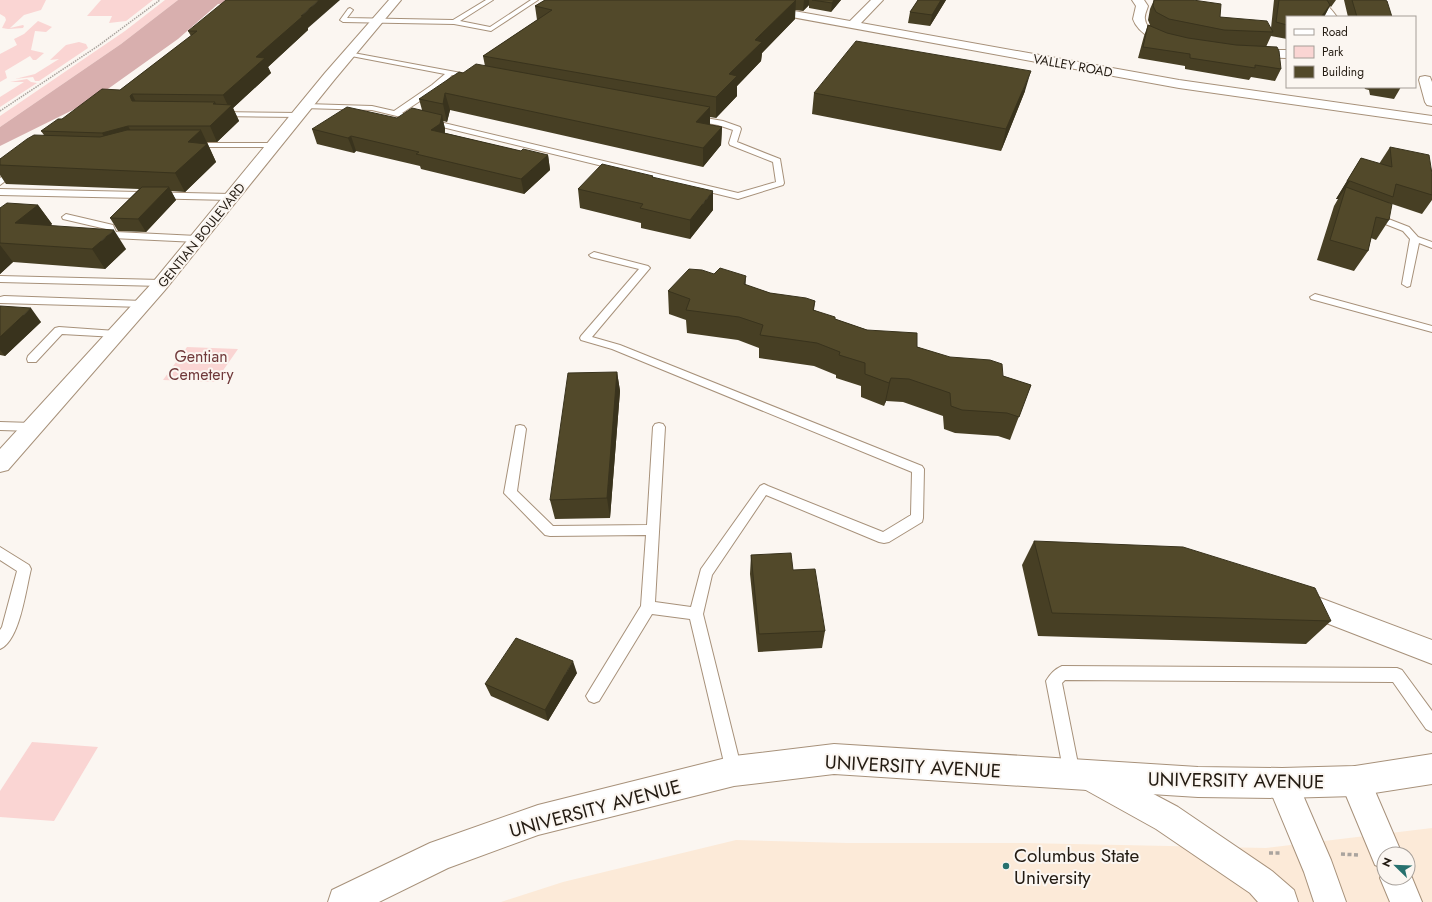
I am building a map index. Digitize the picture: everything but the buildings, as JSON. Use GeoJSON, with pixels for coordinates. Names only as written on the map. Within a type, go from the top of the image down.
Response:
{"type":"FeatureCollection","features":[{"type":"Feature","properties":{"kind":"street","name":"GENTIAN BOULEVARD"},"geometry":{"type":"LineString","coordinates":[[0,464],[161,283],[375,21],[395,0]]}},
{"type":"Feature","properties":{"kind":"street","name":"VALLEY ROAD"},"geometry":{"type":"LineString","coordinates":[[715,0],[1179,84],[1432,120]]}},
{"type":"Feature","properties":{"kind":"street"},"geometry":{"type":"LineString","coordinates":[[853,25],[877,0]]}},
{"type":"Feature","properties":{"kind":"street"},"geometry":{"type":"LineString","coordinates":[[1138,0],[1142,6],[1139,19],[1144,29],[1160,38],[1186,45]]}},
{"type":"Feature","properties":{"kind":"street"},"geometry":{"type":"LineString","coordinates":[[1311,0],[1323,7],[1330,16]]}},
{"type":"Feature","properties":{"kind":"street"},"geometry":{"type":"LineString","coordinates":[[1238,53],[1286,54]]}},
{"type":"Feature","properties":{"kind":"street"},"geometry":{"type":"LineString","coordinates":[[1424,80],[1432,102]]}},
{"type":"Feature","properties":{"kind":"street"},"geometry":{"type":"LineString","coordinates":[[1274,592],[1432,652]]}},
{"type":"Feature","properties":{"kind":"street","name":"UNIVERSITY AVENUE"},"geometry":{"type":"LineString","coordinates":[[344,902],[441,854],[538,820],[734,771],[834,759],[1198,782],[1282,783],[1355,781],[1432,769]]}},
{"type":"Feature","properties":{"kind":"street"},"geometry":{"type":"LineString","coordinates":[[1081,775],[1167,818],[1261,882],[1282,902]]}},
{"type":"Feature","properties":{"kind":"street"},"geometry":{"type":"LineString","coordinates":[[1355,781],[1383,846]]}},
{"type":"Feature","properties":{"kind":"street"},"geometry":{"type":"LineString","coordinates":[[1282,783],[1320,871],[1330,902]]}},
{"type":"Feature","properties":{"kind":"street"},"geometry":{"type":"LineString","coordinates":[[1399,886],[1406,902]]}},
{"type":"Feature","properties":{"kind":"lane"},"geometry":{"type":"LineString","coordinates":[[454,22],[490,0]]}},
{"type":"Feature","properties":{"kind":"lane"},"geometry":{"type":"LineString","coordinates":[[350,10],[343,20],[454,22],[491,29],[535,0]]}},
{"type":"Feature","properties":{"kind":"lane"},"geometry":{"type":"LineString","coordinates":[[348,54],[481,78]]}},
{"type":"Feature","properties":{"kind":"lane"},"geometry":{"type":"LineString","coordinates":[[395,114],[435,87],[450,73]]}},
{"type":"Feature","properties":{"kind":"lane"},"geometry":{"type":"LineString","coordinates":[[213,114],[372,108],[738,196],[780,183],[777,161],[733,143],[737,129],[720,123],[689,117]]}},
{"type":"Feature","properties":{"kind":"lane"},"geometry":{"type":"LineString","coordinates":[[185,145],[273,145]]}},
{"type":"Feature","properties":{"kind":"lane"},"geometry":{"type":"LineString","coordinates":[[0,182],[23,163]]}},
{"type":"Feature","properties":{"kind":"lane"},"geometry":{"type":"LineString","coordinates":[[0,192],[231,197]]}},
{"type":"Feature","properties":{"kind":"lane"},"geometry":{"type":"LineString","coordinates":[[1365,213],[1406,229],[1415,239],[1432,245]]}},
{"type":"Feature","properties":{"kind":"lane"},"geometry":{"type":"LineString","coordinates":[[66,217],[110,227],[112,235],[197,239]]}},
{"type":"Feature","properties":{"kind":"lane"},"geometry":{"type":"LineString","coordinates":[[1407,284],[1415,239]]}},
{"type":"Feature","properties":{"kind":"lane"},"geometry":{"type":"LineString","coordinates":[[594,255],[645,268],[585,338],[616,347],[918,469],[917,518],[884,538],[764,489],[706,573],[696,614],[734,771]]}},
{"type":"Feature","properties":{"kind":"lane"},"geometry":{"type":"LineString","coordinates":[[0,279],[161,283]]}},
{"type":"Feature","properties":{"kind":"lane"},"geometry":{"type":"LineString","coordinates":[[1315,297],[1432,329]]}},
{"type":"Feature","properties":{"kind":"lane"},"geometry":{"type":"LineString","coordinates":[[0,300],[143,304]]}},
{"type":"Feature","properties":{"kind":"lane"},"geometry":{"type":"LineString","coordinates":[[32,359],[59,330],[116,334]]}},
{"type":"Feature","properties":{"kind":"lane"},"geometry":{"type":"LineString","coordinates":[[0,426],[33,427]]}},
{"type":"Feature","properties":{"kind":"lane"},"geometry":{"type":"LineString","coordinates":[[594,696],[648,607],[659,427]]}},
{"type":"Feature","properties":{"kind":"lane"},"geometry":{"type":"LineString","coordinates":[[520,429],[510,493],[550,532],[653,530]]}},
{"type":"Feature","properties":{"kind":"lane"},"geometry":{"type":"LineString","coordinates":[[0,553],[24,569],[9,628],[0,642]]}},
{"type":"Feature","properties":{"kind":"lane"},"geometry":{"type":"LineString","coordinates":[[648,607],[696,614]]}},
{"type":"Feature","properties":{"kind":"lane"},"geometry":{"type":"LineString","coordinates":[[1081,775],[1054,681],[1062,673],[1397,675],[1432,724]]}},
{"type":"Feature","properties":{"kind":"path"},"geometry":{"type":"LineString","coordinates":[[0,111],[98,46],[160,0]]}},
{"type":"Feature","properties":{"kind":"path"},"geometry":{"type":"LineString","coordinates":[[1261,854],[1291,853]]}},
{"type":"Feature","properties":{"kind":"shaded area"},"geometry":{"type":"Polygon","coordinates":[[[178,0],[259,0],[218,4],[178,39],[91,101],[0,146],[0,127],[121,44],[178,0]]]}},
{"type":"Feature","properties":{"kind":"shaded area","name":"Columbus State University"},"geometry":{"type":"Polygon","coordinates":[[[1432,828],[1432,902],[501,902],[563,882],[736,840],[847,843],[1024,843],[1266,848],[1432,828]]]}},
{"type":"Feature","properties":{"kind":"green space"},"geometry":{"type":"Polygon","coordinates":[[[0,0],[46,0],[41,10],[24,15],[10,28],[23,25],[23,28],[8,29],[2,28],[6,20],[5,17],[0,14],[0,0]]]}},
{"type":"Feature","properties":{"kind":"green space"},"geometry":{"type":"Polygon","coordinates":[[[101,0],[153,0],[126,21],[109,23],[112,16],[87,16],[101,0]]]}},
{"type":"Feature","properties":{"kind":"green space"},"geometry":{"type":"Polygon","coordinates":[[[165,0],[178,0],[121,44],[0,127],[0,116],[125,31],[165,0]]]}},
{"type":"Feature","properties":{"kind":"green space"},"geometry":{"type":"Polygon","coordinates":[[[38,21],[52,27],[46,32],[35,31],[31,50],[44,53],[36,60],[33,60],[30,56],[5,71],[7,78],[0,82],[0,54],[17,45],[14,39],[24,34],[38,21]]]}},
{"type":"Feature","properties":{"kind":"green space"},"geometry":{"type":"Polygon","coordinates":[[[79,42],[86,44],[88,48],[39,81],[35,81],[33,77],[15,79],[35,74],[59,59],[50,60],[66,45],[79,42]]]}},
{"type":"Feature","properties":{"kind":"green space"},"geometry":{"type":"Polygon","coordinates":[[[27,79],[31,82],[37,83],[0,107],[0,97],[24,82],[10,82],[27,79]]]}},
{"type":"Feature","properties":{"kind":"green space","name":"Gentian Cemetery"},"geometry":{"type":"Polygon","coordinates":[[[187,347],[238,349],[215,382],[163,380],[187,347]]]}},
{"type":"Feature","properties":{"kind":"green space"},"geometry":{"type":"Polygon","coordinates":[[[32,742],[98,747],[54,821],[0,817],[0,791],[32,742]]]}},
{"type":"Feature","properties":{"kind":"place","name":"Columbus State University"},"geometry":{"type":"Point","coordinates":[1006,866]}}]}
